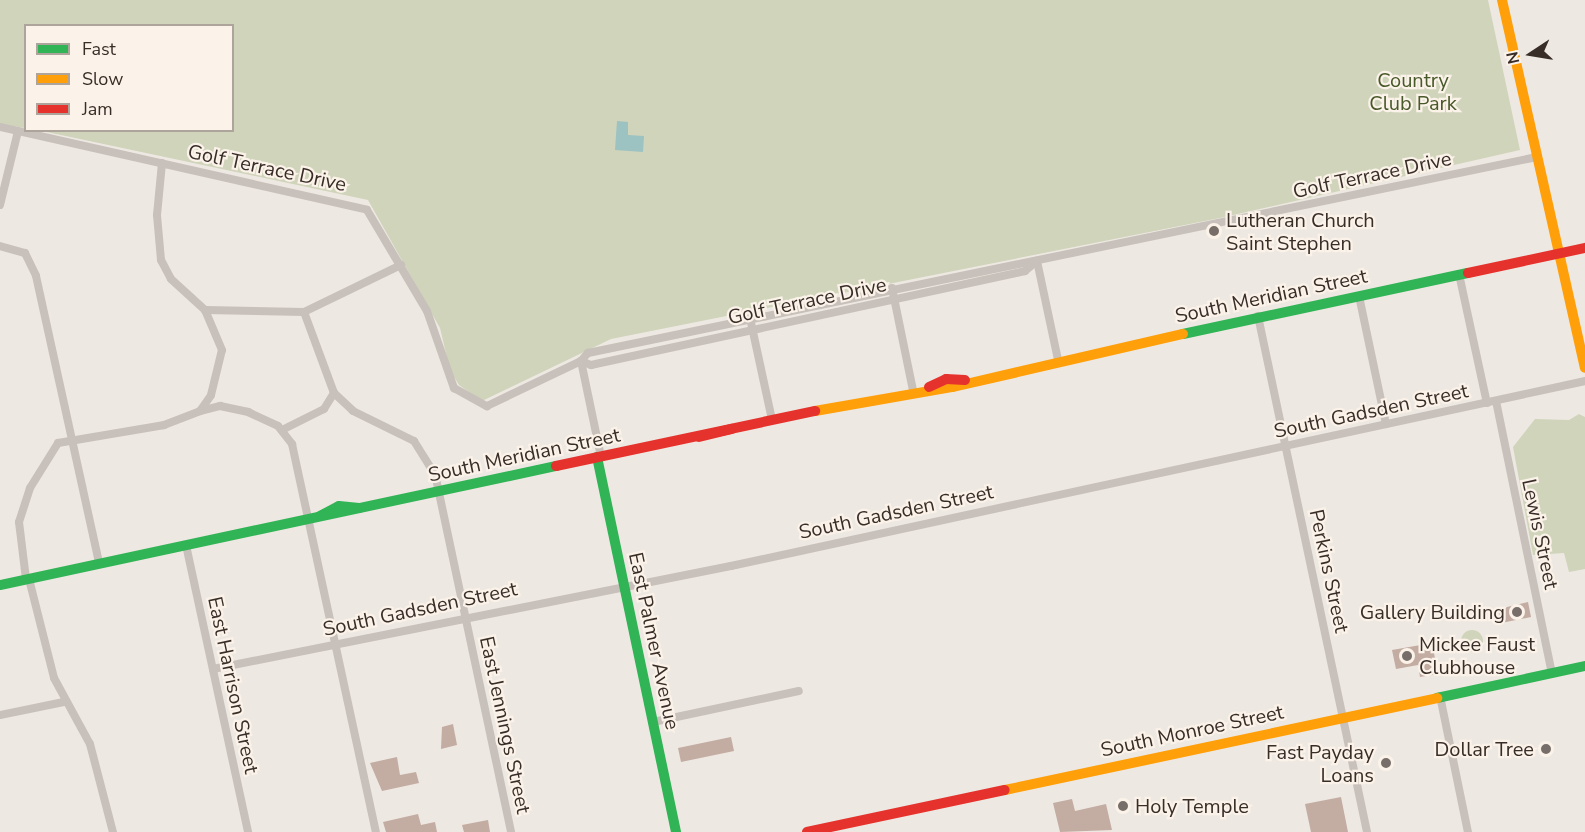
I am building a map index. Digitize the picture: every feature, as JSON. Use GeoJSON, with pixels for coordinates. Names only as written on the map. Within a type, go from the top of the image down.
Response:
{"type":"FeatureCollection","features":[{"type":"Feature","properties":{"kind":"street"},"geometry":{"type":"LineString","coordinates":[[1502,0],[1585,368]]}},
{"type":"Feature","properties":{"kind":"street","name":"Golf Terrace Drive"},"geometry":{"type":"LineString","coordinates":[[0,127],[363,208],[379,224],[435,329],[450,381],[474,404],[506,400],[581,361],[588,353],[1023,260],[1036,261],[1537,157]]}},
{"type":"Feature","properties":{"kind":"street"},"geometry":{"type":"LineString","coordinates":[[0,205],[18,131]]}},
{"type":"Feature","properties":{"kind":"street"},"geometry":{"type":"LineString","coordinates":[[162,163],[157,214],[161,260],[171,279],[205,310],[222,350],[211,395],[200,411]]}},
{"type":"Feature","properties":{"kind":"street"},"geometry":{"type":"LineString","coordinates":[[0,246],[14,247],[30,260],[73,438],[99,563]]}},
{"type":"Feature","properties":{"kind":"street","name":"South Meridian Street"},"geometry":{"type":"LineString","coordinates":[[0,585],[126,558],[153,557],[165,550],[186,545],[315,517],[340,516],[359,508],[696,436],[708,439],[732,429],[913,390],[953,387],[965,380],[1585,248]]}},
{"type":"Feature","properties":{"kind":"street"},"geometry":{"type":"LineString","coordinates":[[1036,261],[1058,360]]}},
{"type":"Feature","properties":{"kind":"street","name":"Golf Terrace Drive"},"geometry":{"type":"LineString","coordinates":[[581,361],[591,365],[1025,271],[1036,261]]}},
{"type":"Feature","properties":{"kind":"street"},"geometry":{"type":"LineString","coordinates":[[205,310],[304,312],[401,265]]}},
{"type":"Feature","properties":{"kind":"street"},"geometry":{"type":"LineString","coordinates":[[1459,274],[1487,403]]}},
{"type":"Feature","properties":{"kind":"street"},"geometry":{"type":"LineString","coordinates":[[892,288],[913,390]]}},
{"type":"Feature","properties":{"kind":"street"},"geometry":{"type":"LineString","coordinates":[[1359,296],[1386,424]]}},
{"type":"Feature","properties":{"kind":"street","name":"East Jennings Street"},"geometry":{"type":"LineString","coordinates":[[304,312],[334,393],[353,411],[414,441],[428,459],[438,492],[511,832]]}},
{"type":"Feature","properties":{"kind":"street","name":"Perkins Street"},"geometry":{"type":"LineString","coordinates":[[1258,316],[1367,832]]}},
{"type":"Feature","properties":{"kind":"street"},"geometry":{"type":"LineString","coordinates":[[750,318],[772,420]]}},
{"type":"Feature","properties":{"kind":"street","name":"East Palmer Avenue"},"geometry":{"type":"LineString","coordinates":[[581,361],[623,586],[676,832]]}},
{"type":"Feature","properties":{"kind":"street","name":"South Gadsden Street"},"geometry":{"type":"LineString","coordinates":[[213,669],[465,616],[623,586],[1585,381]]}},
{"type":"Feature","properties":{"kind":"street"},"geometry":{"type":"LineString","coordinates":[[282,430],[324,409],[334,393]]}},
{"type":"Feature","properties":{"kind":"street","name":"Lewis Street"},"geometry":{"type":"LineString","coordinates":[[1496,401],[1551,673]]}},
{"type":"Feature","properties":{"kind":"street"},"geometry":{"type":"LineString","coordinates":[[113,832],[93,753],[64,702],[54,678],[19,538],[23,506],[58,443],[73,438],[147,430],[200,411],[236,409],[282,430],[296,452],[315,517],[336,643],[376,832]]}},
{"type":"Feature","properties":{"kind":"street","name":"East Harrison Street"},"geometry":{"type":"LineString","coordinates":[[186,545],[248,832]]}},
{"type":"Feature","properties":{"kind":"street","name":"South Monroe Street"},"geometry":{"type":"LineString","coordinates":[[807,832],[1585,666]]}},
{"type":"Feature","properties":{"kind":"street"},"geometry":{"type":"LineString","coordinates":[[652,722],[799,692]]}},
{"type":"Feature","properties":{"kind":"street"},"geometry":{"type":"LineString","coordinates":[[1440,696],[1468,832]]}},
{"type":"Feature","properties":{"kind":"street"},"geometry":{"type":"LineString","coordinates":[[0,715],[64,702]]}},
{"type":"Feature","properties":{"kind":"green space","name":"Country Club Park"},"geometry":{"type":"Polygon","coordinates":[[[0,0],[1488,0],[1520,150],[1220,218],[611,339],[482,401],[459,385],[450,370],[440,328],[368,200],[47,132],[234,132],[234,24],[24,24],[24,128],[0,124],[0,0]]]}},
{"type":"Feature","properties":{"kind":"green space"},"geometry":{"type":"Polygon","coordinates":[[[1579,414],[1585,417],[1585,569],[1569,572],[1564,553],[1533,555],[1513,447],[1535,419],[1569,420],[1579,414]]]}},
{"type":"Feature","properties":{"kind":"green space"},"geometry":{"type":"Polygon","coordinates":[[[1472,630],[1480,633],[1483,641],[1480,649],[1472,652],[1464,649],[1461,641],[1464,633],[1472,630]]]}},
{"type":"Feature","properties":{"kind":"water"},"geometry":{"type":"Polygon","coordinates":[[[617,121],[628,122],[628,135],[644,136],[643,152],[615,150],[617,121]]]}},
{"type":"Feature","properties":{"kind":"building","name":"Gallery Building"},"geometry":{"type":"Polygon","coordinates":[[[1528,602],[1531,617],[1501,623],[1499,613],[1507,607],[1528,602]]]}},
{"type":"Feature","properties":{"kind":"building"},"geometry":{"type":"Polygon","coordinates":[[[1432,643],[1438,674],[1420,677],[1418,665],[1396,669],[1392,650],[1432,643]]]}},
{"type":"Feature","properties":{"kind":"building"},"geometry":{"type":"Polygon","coordinates":[[[453,724],[457,745],[441,749],[442,727],[453,724]]]}},
{"type":"Feature","properties":{"kind":"building"},"geometry":{"type":"Polygon","coordinates":[[[731,737],[734,751],[681,762],[678,748],[731,737]]]}},
{"type":"Feature","properties":{"kind":"building"},"geometry":{"type":"Polygon","coordinates":[[[397,757],[400,775],[416,772],[419,783],[382,791],[370,763],[397,757]]]}},
{"type":"Feature","properties":{"kind":"building"},"geometry":{"type":"Polygon","coordinates":[[[1341,797],[1348,832],[1311,832],[1305,804],[1341,797]]]}},
{"type":"Feature","properties":{"kind":"building"},"geometry":{"type":"Polygon","coordinates":[[[1072,799],[1075,811],[1106,804],[1112,830],[1060,832],[1053,803],[1072,799]]]}},
{"type":"Feature","properties":{"kind":"building"},"geometry":{"type":"Polygon","coordinates":[[[418,814],[421,825],[435,822],[437,832],[386,832],[383,822],[418,814]]]}},
{"type":"Feature","properties":{"kind":"building"},"geometry":{"type":"Polygon","coordinates":[[[488,820],[490,832],[464,832],[462,825],[488,820]]]}},
{"type":"Feature","properties":{"kind":"traffic: fast"},"geometry":{"type":"LineString","coordinates":[[1183,334],[1468,273]]}},
{"type":"Feature","properties":{"kind":"traffic: fast"},"geometry":{"type":"LineString","coordinates":[[597,457],[676,832]]}},
{"type":"Feature","properties":{"kind":"traffic: fast"},"geometry":{"type":"LineString","coordinates":[[0,585],[556,466]]}},
{"type":"Feature","properties":{"kind":"traffic: fast"},"geometry":{"type":"LineString","coordinates":[[320,516],[339,506],[359,508]]}},
{"type":"Feature","properties":{"kind":"traffic: fast"},"geometry":{"type":"LineString","coordinates":[[1437,698],[1585,666]]}},
{"type":"Feature","properties":{"kind":"traffic: slow"},"geometry":{"type":"LineString","coordinates":[[1502,0],[1585,368]]}},
{"type":"Feature","properties":{"kind":"traffic: slow"},"geometry":{"type":"LineString","coordinates":[[815,411],[953,387],[1183,334]]}},
{"type":"Feature","properties":{"kind":"traffic: slow"},"geometry":{"type":"LineString","coordinates":[[1005,790],[1437,698]]}},
{"type":"Feature","properties":{"kind":"traffic: jam"},"geometry":{"type":"LineString","coordinates":[[1468,273],[1585,248]]}},
{"type":"Feature","properties":{"kind":"traffic: jam"},"geometry":{"type":"LineString","coordinates":[[929,387],[946,379],[965,380]]}},
{"type":"Feature","properties":{"kind":"traffic: jam"},"geometry":{"type":"LineString","coordinates":[[556,466],[815,411]]}},
{"type":"Feature","properties":{"kind":"traffic: jam"},"geometry":{"type":"LineString","coordinates":[[699,437],[732,429]]}},
{"type":"Feature","properties":{"kind":"traffic: jam"},"geometry":{"type":"LineString","coordinates":[[807,832],[1005,790]]}},
{"type":"Feature","properties":{"kind":"place","name":"Lutheran Church Saint Stephen"},"geometry":{"type":"Point","coordinates":[1214,231]}},
{"type":"Feature","properties":{"kind":"place","name":"Gallery Building"},"geometry":{"type":"Point","coordinates":[1517,612]}},
{"type":"Feature","properties":{"kind":"place","name":"Mickee Faust Clubhouse"},"geometry":{"type":"Point","coordinates":[1407,656]}},
{"type":"Feature","properties":{"kind":"place","name":"Dollar Tree"},"geometry":{"type":"Point","coordinates":[1546,749]}},
{"type":"Feature","properties":{"kind":"place","name":"Fast Payday Loans"},"geometry":{"type":"Point","coordinates":[1386,763]}},
{"type":"Feature","properties":{"kind":"place","name":"Holy Temple"},"geometry":{"type":"Point","coordinates":[1123,806]}}]}
